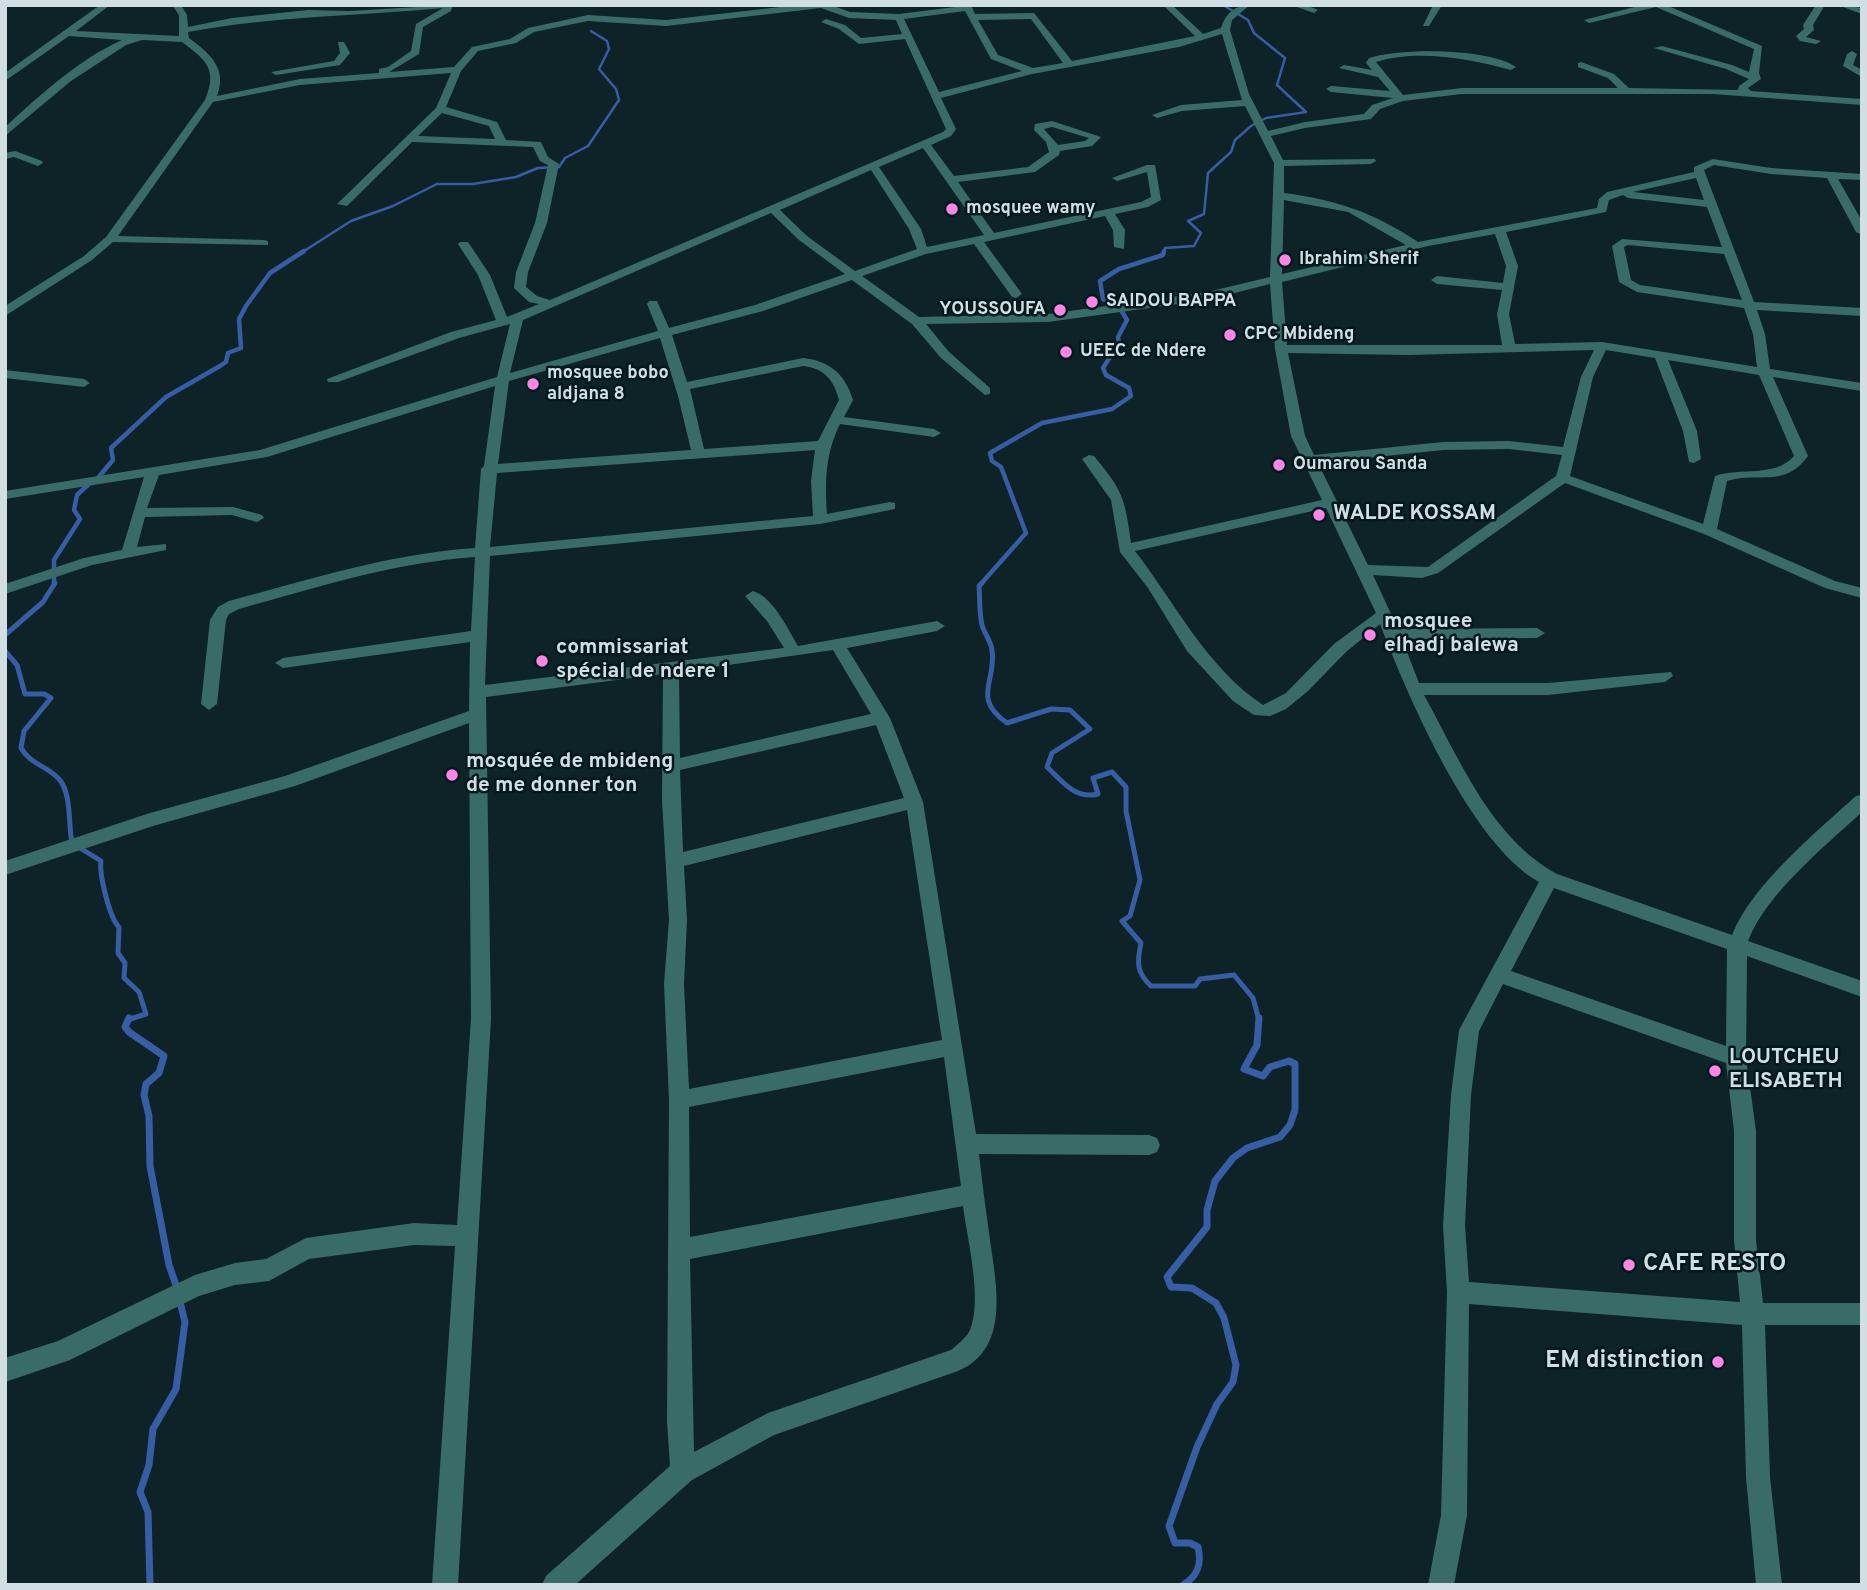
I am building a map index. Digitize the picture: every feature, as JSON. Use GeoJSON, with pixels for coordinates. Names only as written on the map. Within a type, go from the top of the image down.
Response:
{"type":"FeatureCollection","features":[{"type":"Feature","properties":{"kind":"street"},"geometry":{"type":"LineString","coordinates":[[5,78],[106,5]]}},
{"type":"Feature","properties":{"kind":"street"},"geometry":{"type":"LineString","coordinates":[[5,312],[88,258],[110,239],[210,100],[219,83],[216,70],[184,34],[183,15],[176,5]]}},
{"type":"Feature","properties":{"kind":"street"},"geometry":{"type":"LineString","coordinates":[[66,33],[134,38],[184,34],[232,21],[308,13],[349,14],[448,5],[448,9],[439,16],[419,26],[416,52],[391,69],[259,89],[210,100]]}},
{"type":"Feature","properties":{"kind":"street"},"geometry":{"type":"LineString","coordinates":[[343,204],[440,109],[457,70],[469,52],[513,41],[531,30],[588,18],[666,23],[822,5],[849,15],[900,17],[968,10],[1034,16],[1069,64]]}},
{"type":"Feature","properties":{"kind":"street"},"geometry":{"type":"LineString","coordinates":[[1295,5],[1314,10]]}},
{"type":"Feature","properties":{"kind":"street"},"geometry":{"type":"LineString","coordinates":[[1426,24],[1438,5]]}},
{"type":"Feature","properties":{"kind":"street"},"geometry":{"type":"LineString","coordinates":[[1589,20],[1656,5],[1759,48],[1754,73],[1756,79]]}},
{"type":"Feature","properties":{"kind":"street"},"geometry":{"type":"LineString","coordinates":[[1815,41],[1803,39],[1801,36],[1808,30],[1808,25],[1821,5]]}},
{"type":"Feature","properties":{"kind":"street"},"geometry":{"type":"LineString","coordinates":[[1846,5],[1862,11]]}},
{"type":"Feature","properties":{"kind":"street"},"geometry":{"type":"LineString","coordinates":[[1166,6],[1202,38]]}},
{"type":"Feature","properties":{"kind":"street"},"geometry":{"type":"LineString","coordinates":[[968,10],[994,57],[1033,71],[1042,79]]}},
{"type":"Feature","properties":{"kind":"street"},"geometry":{"type":"LineString","coordinates":[[1240,10],[1228,19],[1225,30],[1248,103],[1279,163],[1276,281],[1281,349],[1298,436],[1384,614],[1413,689],[1480,812],[1495,833],[1528,867],[1550,879],[1862,989]]}},
{"type":"Feature","properties":{"kind":"street"},"geometry":{"type":"LineString","coordinates":[[333,379],[552,304],[926,145],[951,129],[900,17]]}},
{"type":"Feature","properties":{"kind":"street"},"geometry":{"type":"LineString","coordinates":[[826,22],[842,27],[848,35],[859,41],[908,36]]}},
{"type":"Feature","properties":{"kind":"street"},"geometry":{"type":"LineString","coordinates":[[937,96],[1033,71],[1202,38],[1225,30]]}},
{"type":"Feature","properties":{"kind":"street"},"geometry":{"type":"LineString","coordinates":[[5,133],[52,90],[134,38]]}},
{"type":"Feature","properties":{"kind":"street"},"geometry":{"type":"LineString","coordinates":[[259,89],[260,82],[279,69],[337,63],[345,53],[341,44]]}},
{"type":"Feature","properties":{"kind":"street"},"geometry":{"type":"LineString","coordinates":[[1659,48],[1729,67],[1756,79]]}},
{"type":"Feature","properties":{"kind":"street"},"geometry":{"type":"LineString","coordinates":[[1852,54],[1848,58],[1848,66],[1862,74]]}},
{"type":"Feature","properties":{"kind":"street"},"geometry":{"type":"LineString","coordinates":[[1399,97],[1372,60],[1405,55],[1469,57],[1511,67]]}},
{"type":"Feature","properties":{"kind":"street"},"geometry":{"type":"LineString","coordinates":[[1581,65],[1611,76],[1626,91]]}},
{"type":"Feature","properties":{"kind":"street"},"geometry":{"type":"LineString","coordinates":[[1344,68],[1381,75]]}},
{"type":"Feature","properties":{"kind":"street"},"geometry":{"type":"LineString","coordinates":[[323,80],[457,70]]}},
{"type":"Feature","properties":{"kind":"street"},"geometry":{"type":"LineString","coordinates":[[1750,95],[1742,88],[1756,79]]}},
{"type":"Feature","properties":{"kind":"street"},"geometry":{"type":"LineString","coordinates":[[1331,89],[1399,97],[1462,91],[1626,91],[1862,102]]}},
{"type":"Feature","properties":{"kind":"street"},"geometry":{"type":"LineString","coordinates":[[1262,126],[1305,125],[1367,117],[1376,107],[1399,97]]}},
{"type":"Feature","properties":{"kind":"street"},"geometry":{"type":"LineString","coordinates":[[1157,115],[1181,108],[1248,103]]}},
{"type":"Feature","properties":{"kind":"street"},"geometry":{"type":"LineString","coordinates":[[440,109],[493,124],[502,143]]}},
{"type":"Feature","properties":{"kind":"street"},"geometry":{"type":"LineString","coordinates":[[951,180],[1031,170],[1055,153],[1054,149],[1052,141],[1039,130],[1039,126],[1052,124],[1096,137],[1088,144],[1054,149]]}},
{"type":"Feature","properties":{"kind":"street"},"geometry":{"type":"LineString","coordinates":[[410,139],[537,144],[544,159],[554,164],[541,223],[522,272],[520,288],[533,299],[552,304]]}},
{"type":"Feature","properties":{"kind":"street"},"geometry":{"type":"LineString","coordinates":[[926,145],[990,236]]}},
{"type":"Feature","properties":{"kind":"street"},"geometry":{"type":"LineString","coordinates":[[5,156],[15,154],[38,163]]}},
{"type":"Feature","properties":{"kind":"street"},"geometry":{"type":"LineString","coordinates":[[1279,163],[1371,161]]}},
{"type":"Feature","properties":{"kind":"street"},"geometry":{"type":"LineString","coordinates":[[1709,531],[1720,480],[1727,475],[1757,477],[1779,471],[1797,463],[1801,457],[1764,371],[1759,334],[1699,169],[1713,162],[1862,177]]}},
{"type":"Feature","properties":{"kind":"street"},"geometry":{"type":"LineString","coordinates":[[874,167],[909,220],[923,251]]}},
{"type":"Feature","properties":{"kind":"street"},"geometry":{"type":"LineString","coordinates":[[5,495],[154,469],[262,454],[503,379],[772,304],[853,273],[923,251],[1144,205],[1157,198],[1151,167],[1117,178]]}},
{"type":"Feature","properties":{"kind":"street"},"geometry":{"type":"LineString","coordinates":[[916,321],[1048,318],[1208,296],[1416,246],[1602,210],[1604,199],[1611,194],[1700,174]]}},
{"type":"Feature","properties":{"kind":"street"},"geometry":{"type":"LineString","coordinates":[[1831,175],[1862,232]]}},
{"type":"Feature","properties":{"kind":"street"},"geometry":{"type":"LineString","coordinates":[[1611,194],[1712,204]]}},
{"type":"Feature","properties":{"kind":"street"},"geometry":{"type":"LineString","coordinates":[[1279,196],[1352,208],[1381,222],[1416,246]]}},
{"type":"Feature","properties":{"kind":"street"},"geometry":{"type":"LineString","coordinates":[[775,211],[803,238],[916,321],[945,355],[985,391]]}},
{"type":"Feature","properties":{"kind":"street"},"geometry":{"type":"LineString","coordinates":[[1108,212],[1119,230],[1120,247]]}},
{"type":"Feature","properties":{"kind":"street"},"geometry":{"type":"LineString","coordinates":[[1499,228],[1512,267],[1503,314],[1509,348]]}},
{"type":"Feature","properties":{"kind":"street"},"geometry":{"type":"LineString","coordinates":[[110,239],[264,243]]}},
{"type":"Feature","properties":{"kind":"street"},"geometry":{"type":"LineString","coordinates":[[976,239],[1016,294]]}},
{"type":"Feature","properties":{"kind":"street"},"geometry":{"type":"LineString","coordinates":[[1728,251],[1626,241],[1618,246],[1625,282],[1630,286],[1775,309],[1862,312]]}},
{"type":"Feature","properties":{"kind":"street"},"geometry":{"type":"LineString","coordinates":[[445,1585],[469,1236],[482,961],[477,714],[482,553],[488,469],[511,320],[464,244]]}},
{"type":"Feature","properties":{"kind":"street"},"geometry":{"type":"LineString","coordinates":[[1437,280],[1508,287]]}},
{"type":"Feature","properties":{"kind":"street"},"geometry":{"type":"LineString","coordinates":[[653,304],[666,334],[698,453]]}},
{"type":"Feature","properties":{"kind":"street"},"geometry":{"type":"LineString","coordinates":[[1281,349],[1602,346],[1862,387]]}},
{"type":"Feature","properties":{"kind":"street"},"geometry":{"type":"LineString","coordinates":[[1363,570],[1422,573],[1433,570],[1563,478],[1587,377],[1602,346]]}},
{"type":"Feature","properties":{"kind":"street"},"geometry":{"type":"LineString","coordinates":[[1659,353],[1690,431],[1694,458]]}},
{"type":"Feature","properties":{"kind":"street"},"geometry":{"type":"LineString","coordinates":[[682,387],[791,364],[817,362],[827,367],[842,384],[846,400],[823,445],[818,481],[820,520]]}},
{"type":"Feature","properties":{"kind":"street"},"geometry":{"type":"LineString","coordinates":[[5,374],[84,383]]}},
{"type":"Feature","properties":{"kind":"street"},"geometry":{"type":"LineString","coordinates":[[836,420],[934,433]]}},
{"type":"Feature","properties":{"kind":"street"},"geometry":{"type":"LineString","coordinates":[[1310,460],[1443,446],[1509,444],[1570,452]]}},
{"type":"Feature","properties":{"kind":"street"},"geometry":{"type":"LineString","coordinates":[[488,469],[823,445]]}},
{"type":"Feature","properties":{"kind":"street"},"geometry":{"type":"LineString","coordinates":[[1089,459],[1118,500],[1125,549],[1199,655],[1239,697],[1260,711],[1274,709],[1297,692],[1341,648],[1384,614]]}},
{"type":"Feature","properties":{"kind":"street"},"geometry":{"type":"LineString","coordinates":[[128,554],[138,513],[154,469]]}},
{"type":"Feature","properties":{"kind":"street"},"geometry":{"type":"LineString","coordinates":[[1563,478],[1709,531],[1830,585],[1862,593]]}},
{"type":"Feature","properties":{"kind":"street"},"geometry":{"type":"LineString","coordinates":[[1125,549],[1329,503]]}},
{"type":"Feature","properties":{"kind":"street"},"geometry":{"type":"LineString","coordinates":[[209,704],[218,620],[223,611],[383,564],[425,556],[482,553],[820,520],[890,506]]}},
{"type":"Feature","properties":{"kind":"street"},"geometry":{"type":"LineString","coordinates":[[138,513],[233,511],[257,518]]}},
{"type":"Feature","properties":{"kind":"street"},"geometry":{"type":"LineString","coordinates":[[5,589],[89,561],[161,547]]}},
{"type":"Feature","properties":{"kind":"street"},"geometry":{"type":"LineString","coordinates":[[753,596],[773,618],[794,652]]}},
{"type":"Feature","properties":{"kind":"street"},"geometry":{"type":"LineString","coordinates":[[478,692],[794,652],[937,626]]}},
{"type":"Feature","properties":{"kind":"street"},"geometry":{"type":"LineString","coordinates":[[1393,634],[1536,633]]}},
{"type":"Feature","properties":{"kind":"street"},"geometry":{"type":"LineString","coordinates":[[284,663],[479,635]]}},
{"type":"Feature","properties":{"kind":"street"},"geometry":{"type":"LineString","coordinates":[[555,1585],[683,1471],[768,1425],[958,1359],[977,1345],[986,1298],[966,1144],[914,802],[882,718],[836,644]]}},
{"type":"Feature","properties":{"kind":"street"},"geometry":{"type":"LineString","coordinates":[[671,668],[671,766],[678,920],[674,984],[679,1100],[679,1421],[683,1471]]}},
{"type":"Feature","properties":{"kind":"street"},"geometry":{"type":"LineString","coordinates":[[1413,689],[1548,689],[1665,676]]}},
{"type":"Feature","properties":{"kind":"street"},"geometry":{"type":"LineString","coordinates":[[5,868],[150,820],[289,781],[477,714]]}},
{"type":"Feature","properties":{"kind":"street"},"geometry":{"type":"LineString","coordinates":[[671,766],[882,718]]}},
{"type":"Feature","properties":{"kind":"street"},"geometry":{"type":"LineString","coordinates":[[1769,1585],[1758,1477],[1753,1314],[1745,1240],[1745,1131],[1736,1058],[1737,946],[1745,925],[1793,864],[1862,801]]}},
{"type":"Feature","properties":{"kind":"street"},"geometry":{"type":"LineString","coordinates":[[677,861],[914,802]]}},
{"type":"Feature","properties":{"kind":"street"},"geometry":{"type":"LineString","coordinates":[[1441,1585],[1454,1514],[1458,1292],[1454,1226],[1461,1095],[1469,1030],[1550,879]]}},
{"type":"Feature","properties":{"kind":"street"},"geometry":{"type":"LineString","coordinates":[[1497,974],[1736,1058]]}},
{"type":"Feature","properties":{"kind":"street"},"geometry":{"type":"LineString","coordinates":[[679,1100],[951,1047]]}},
{"type":"Feature","properties":{"kind":"street"},"geometry":{"type":"LineString","coordinates":[[966,1144],[1149,1144]]}},
{"type":"Feature","properties":{"kind":"street"},"geometry":{"type":"LineString","coordinates":[[679,1250],[972,1194]]}},
{"type":"Feature","properties":{"kind":"street"},"geometry":{"type":"LineString","coordinates":[[5,1370],[62,1352],[195,1286],[235,1274],[269,1269],[306,1249],[414,1234],[469,1236]]}},
{"type":"Feature","properties":{"kind":"street"},"geometry":{"type":"LineString","coordinates":[[1458,1292],[1753,1314],[1862,1314]]}},
{"type":"Feature","properties":{"kind":"waterway"},"geometry":{"type":"LineString","coordinates":[[1164,253],[1165,248],[1194,246],[1201,233],[1188,221],[1204,214],[1208,173],[1231,152],[1235,140],[1251,126],[1266,118],[1306,112],[1277,85],[1285,58],[1254,33],[1248,20],[1223,5]]}},
{"type":"Feature","properties":{"kind":"waterway"},"geometry":{"type":"LineString","coordinates":[[301,253],[351,221],[393,206],[437,184],[473,184],[516,177],[538,168],[559,167],[565,158],[588,146],[619,100],[616,89],[599,69],[609,49],[607,41],[591,31]]}},
{"type":"Feature","properties":{"kind":"waterway"},"geometry":{"type":"LineString","coordinates":[[97,479],[113,460],[111,448],[166,397],[220,366],[226,362],[228,353],[241,348],[239,319],[246,306],[270,273],[304,251]]}},
{"type":"Feature","properties":{"kind":"waterway"},"geometry":{"type":"LineString","coordinates":[[980,585],[1026,533],[1001,467],[992,461],[990,453],[1042,423],[1112,409],[1131,396],[1129,388],[1106,375],[1103,368],[1119,343],[1118,337],[1127,320],[1121,310],[1103,299],[1100,281],[1119,269],[1163,255],[1164,251]]}},
{"type":"Feature","properties":{"kind":"waterway"},"geometry":{"type":"LineString","coordinates":[[54,585],[54,560],[80,519],[74,510],[77,495],[89,484]]}},
{"type":"Feature","properties":{"kind":"waterway"},"geometry":{"type":"LineString","coordinates":[[5,635],[43,602],[54,585]]}},
{"type":"Feature","properties":{"kind":"waterway"},"geometry":{"type":"LineString","coordinates":[[980,585],[981,620],[990,643],[993,661],[988,697],[996,714],[1007,723],[1051,709],[1070,710],[1090,729],[1052,753],[1047,767],[1070,788],[1082,794],[1098,794],[1093,778],[1112,772],[1126,787],[1126,811],[1140,880],[1130,916],[1122,921],[1141,943],[1138,961],[1143,976],[1151,986],[1195,986],[1200,979],[1234,975],[1253,998],[1259,1020]]}},
{"type":"Feature","properties":{"kind":"waterway"},"geometry":{"type":"LineString","coordinates":[[5,651],[17,665],[25,694],[44,694],[51,698],[24,731],[21,748],[29,758],[54,775],[63,785],[68,801],[72,843],[101,861],[106,896],[119,927],[118,953],[125,963],[124,978],[139,992],[146,1014],[128,1020]]}},
{"type":"Feature","properties":{"kind":"waterway"},"geometry":{"type":"LineString","coordinates":[[128,1020],[125,1027],[129,1032],[164,1056],[159,1073],[146,1084],[144,1095],[149,1116],[150,1166],[169,1265],[177,1288]]}},
{"type":"Feature","properties":{"kind":"waterway"},"geometry":{"type":"LineString","coordinates":[[1183,1585],[1198,1569],[1198,1547],[1190,1543],[1175,1543],[1169,1526],[1197,1447],[1217,1404],[1233,1382],[1236,1365],[1224,1318],[1216,1303],[1192,1288],[1171,1287],[1167,1277],[1207,1227],[1207,1210],[1215,1181],[1233,1158],[1247,1148],[1280,1137],[1290,1125],[1295,1110],[1295,1064],[1289,1061],[1270,1067],[1263,1076],[1244,1069],[1257,1045],[1259,1020]]}},
{"type":"Feature","properties":{"kind":"waterway"},"geometry":{"type":"LineString","coordinates":[[150,1585],[148,1512],[140,1492],[149,1465],[153,1429],[176,1389],[185,1322],[179,1298]]}},
{"type":"Feature","properties":{"kind":"place","name":"mosquee wamy"},"geometry":{"type":"Point","coordinates":[952,209]}},
{"type":"Feature","properties":{"kind":"place","name":"Ibrahim Sherif"},"geometry":{"type":"Point","coordinates":[1285,260]}},
{"type":"Feature","properties":{"kind":"place","name":"SAIDOU BAPPA"},"geometry":{"type":"Point","coordinates":[1092,302]}},
{"type":"Feature","properties":{"kind":"place","name":"YOUSSOUFA"},"geometry":{"type":"Point","coordinates":[1060,310]}},
{"type":"Feature","properties":{"kind":"place","name":"CPC Mbideng"},"geometry":{"type":"Point","coordinates":[1230,335]}},
{"type":"Feature","properties":{"kind":"place","name":"UEEC de Ndere"},"geometry":{"type":"Point","coordinates":[1066,352]}},
{"type":"Feature","properties":{"kind":"place","name":"mosquee bobo aldjana 8"},"geometry":{"type":"Point","coordinates":[533,384]}},
{"type":"Feature","properties":{"kind":"place","name":"Oumarou Sanda"},"geometry":{"type":"Point","coordinates":[1279,465]}},
{"type":"Feature","properties":{"kind":"place","name":"WALDE KOSSAM"},"geometry":{"type":"Point","coordinates":[1319,515]}},
{"type":"Feature","properties":{"kind":"place","name":"mosquee elhadj balewa"},"geometry":{"type":"Point","coordinates":[1370,635]}},
{"type":"Feature","properties":{"kind":"place","name":"commissariat spécial de ndere 1"},"geometry":{"type":"Point","coordinates":[542,661]}},
{"type":"Feature","properties":{"kind":"place","name":"mosquée de mbideng de me donner ton"},"geometry":{"type":"Point","coordinates":[452,775]}},
{"type":"Feature","properties":{"kind":"place","name":"LOUTCHEU ELISABETH"},"geometry":{"type":"Point","coordinates":[1715,1071]}},
{"type":"Feature","properties":{"kind":"place","name":"CAFE RESTO"},"geometry":{"type":"Point","coordinates":[1629,1265]}},
{"type":"Feature","properties":{"kind":"place","name":"EM distinction"},"geometry":{"type":"Point","coordinates":[1718,1362]}}]}
